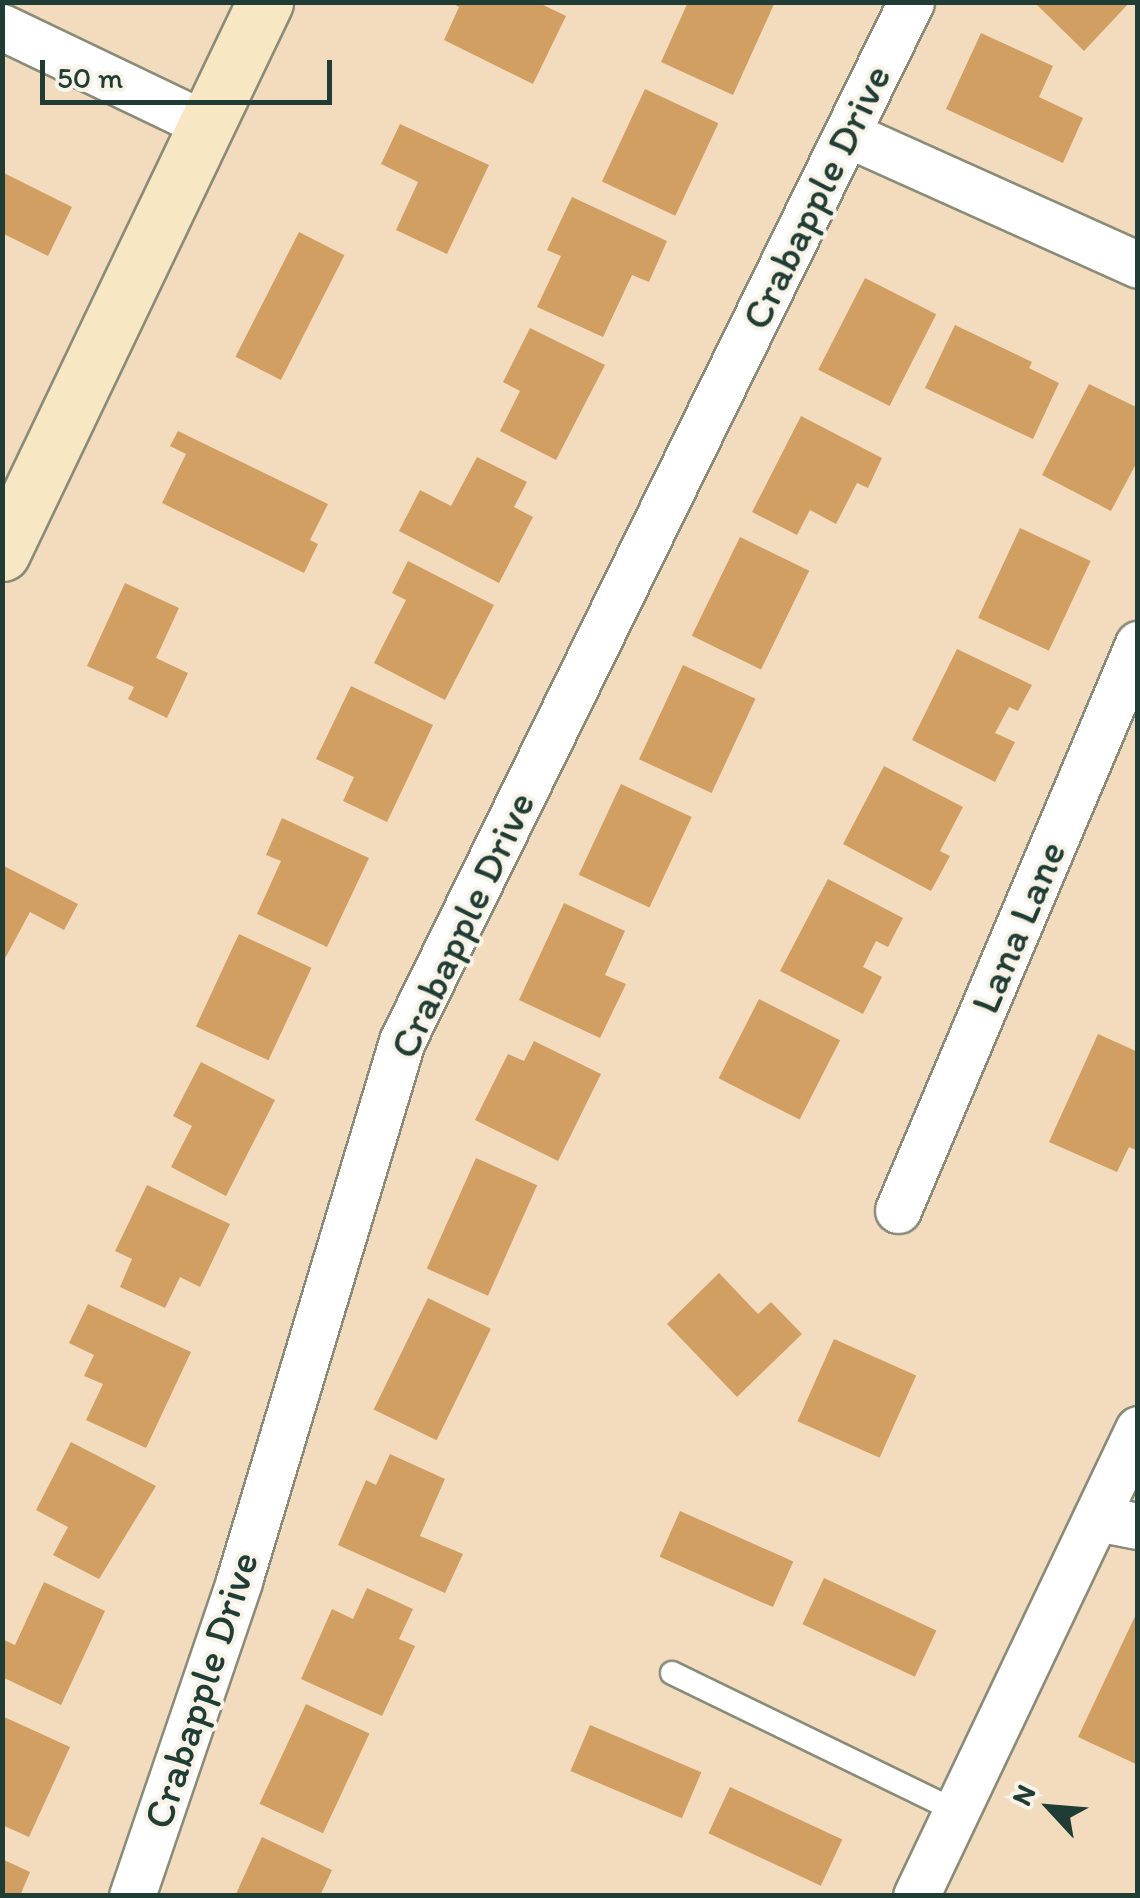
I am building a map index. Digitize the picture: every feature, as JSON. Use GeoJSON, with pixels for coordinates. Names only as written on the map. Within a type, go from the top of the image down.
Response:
{"type":"FeatureCollection","features":[{"type":"Feature","properties":{"kind":"street"},"geometry":{"type":"LineString","coordinates":[[2,553],[264,2]]}},
{"type":"Feature","properties":{"kind":"street","name":"Crabapple Drive"},"geometry":{"type":"LineString","coordinates":[[132,1896],[239,1580],[402,1041],[911,2]]}},
{"type":"Feature","properties":{"kind":"street"},"geometry":{"type":"LineString","coordinates":[[2,27],[208,125]]}},
{"type":"Feature","properties":{"kind":"street"},"geometry":{"type":"LineString","coordinates":[[847,134],[1138,265]]}},
{"type":"Feature","properties":{"kind":"street","name":"Lana Lane"},"geometry":{"type":"LineString","coordinates":[[898,1210],[1138,644]]}},
{"type":"Feature","properties":{"kind":"street"},"geometry":{"type":"LineString","coordinates":[[916,1896],[956,1811],[1117,1522],[1138,1428]]}},
{"type":"Feature","properties":{"kind":"lane"},"geometry":{"type":"LineString","coordinates":[[672,1673],[956,1811]]}},
{"type":"Feature","properties":{"kind":"building"},"geometry":{"type":"Polygon","coordinates":[[[450,2],[537,2],[566,16],[533,84],[444,40],[459,7],[450,2]]]}},
{"type":"Feature","properties":{"kind":"building"},"geometry":{"type":"Polygon","coordinates":[[[688,2],[775,2],[733,95],[661,62],[688,2]]]}},
{"type":"Feature","properties":{"kind":"building"},"geometry":{"type":"Polygon","coordinates":[[[1034,2],[1130,2],[1084,51],[1034,2]]]}},
{"type":"Feature","properties":{"kind":"building"},"geometry":{"type":"Polygon","coordinates":[[[981,33],[1053,66],[1039,97],[1083,118],[1063,163],[946,109],[981,33]]]}},
{"type":"Feature","properties":{"kind":"building"},"geometry":{"type":"Polygon","coordinates":[[[645,89],[718,123],[675,216],[602,181],[645,89]]]}},
{"type":"Feature","properties":{"kind":"building"},"geometry":{"type":"Polygon","coordinates":[[[400,124],[489,165],[447,254],[396,230],[418,182],[381,164],[400,124]]]}},
{"type":"Feature","properties":{"kind":"building"},"geometry":{"type":"Polygon","coordinates":[[[2,172],[72,207],[48,256],[2,233],[2,172]]]}},
{"type":"Feature","properties":{"kind":"building"},"geometry":{"type":"Polygon","coordinates":[[[572,197],[667,241],[649,282],[632,275],[603,337],[537,307],[561,256],[547,250],[572,197]]]}},
{"type":"Feature","properties":{"kind":"building"},"geometry":{"type":"Polygon","coordinates":[[[299,232],[344,255],[281,380],[235,357],[299,232]]]}},
{"type":"Feature","properties":{"kind":"building"},"geometry":{"type":"Polygon","coordinates":[[[865,278],[936,314],[890,406],[818,370],[865,278]]]}},
{"type":"Feature","properties":{"kind":"building"},"geometry":{"type":"Polygon","coordinates":[[[955,325],[1032,362],[1029,368],[1059,383],[1033,439],[925,388],[955,325]]]}},
{"type":"Feature","properties":{"kind":"building"},"geometry":{"type":"Polygon","coordinates":[[[530,328],[605,365],[556,460],[500,431],[520,391],[503,382],[530,328]]]}},
{"type":"Feature","properties":{"kind":"building"},"geometry":{"type":"Polygon","coordinates":[[[1089,384],[1138,408],[1138,460],[1111,511],[1042,475],[1089,384]]]}},
{"type":"Feature","properties":{"kind":"building"},"geometry":{"type":"Polygon","coordinates":[[[801,416],[882,458],[868,488],[857,483],[836,524],[810,510],[797,535],[752,512],[801,416]]]}},
{"type":"Feature","properties":{"kind":"building"},"geometry":{"type":"Polygon","coordinates":[[[178,431],[328,504],[310,540],[318,544],[304,573],[162,503],[186,454],[170,446],[178,431]]]}},
{"type":"Feature","properties":{"kind":"building"},"geometry":{"type":"Polygon","coordinates":[[[477,457],[527,482],[514,507],[533,517],[499,583],[399,531],[420,490],[451,506],[477,457]]]}},
{"type":"Feature","properties":{"kind":"building"},"geometry":{"type":"Polygon","coordinates":[[[1020,528],[1091,561],[1049,651],[978,618],[1020,528]]]}},
{"type":"Feature","properties":{"kind":"building"},"geometry":{"type":"Polygon","coordinates":[[[740,537],[809,571],[761,670],[692,636],[740,537]]]}},
{"type":"Feature","properties":{"kind":"building"},"geometry":{"type":"Polygon","coordinates":[[[408,561],[494,605],[445,700],[374,663],[406,600],[392,593],[408,561]]]}},
{"type":"Feature","properties":{"kind":"building"},"geometry":{"type":"Polygon","coordinates":[[[125,583],[179,608],[156,658],[188,673],[167,718],[128,699],[134,687],[87,666],[125,583]]]}},
{"type":"Feature","properties":{"kind":"building"},"geometry":{"type":"Polygon","coordinates":[[[957,649],[1032,685],[1018,711],[1009,707],[995,733],[1015,742],[995,782],[912,740],[957,649]]]}},
{"type":"Feature","properties":{"kind":"building"},"geometry":{"type":"Polygon","coordinates":[[[683,665],[756,699],[712,793],[639,759],[683,665]]]}},
{"type":"Feature","properties":{"kind":"building"},"geometry":{"type":"Polygon","coordinates":[[[351,686],[433,725],[387,822],[343,801],[354,777],[316,759],[351,686]]]}},
{"type":"Feature","properties":{"kind":"building"},"geometry":{"type":"Polygon","coordinates":[[[884,766],[963,807],[940,851],[950,856],[931,891],[843,844],[884,766]]]}},
{"type":"Feature","properties":{"kind":"building"},"geometry":{"type":"Polygon","coordinates":[[[621,784],[692,817],[649,908],[579,875],[621,784]]]}},
{"type":"Feature","properties":{"kind":"building"},"geometry":{"type":"Polygon","coordinates":[[[282,818],[369,858],[327,947],[257,914],[281,861],[266,855],[282,818]]]}},
{"type":"Feature","properties":{"kind":"building"},"geometry":{"type":"Polygon","coordinates":[[[2,865],[78,904],[64,930],[30,912],[2,964],[2,865]]]}},
{"type":"Feature","properties":{"kind":"building"},"geometry":{"type":"Polygon","coordinates":[[[828,879],[903,918],[888,947],[876,941],[863,967],[882,977],[863,1014],[780,971],[828,879]]]}},
{"type":"Feature","properties":{"kind":"building"},"geometry":{"type":"Polygon","coordinates":[[[564,903],[625,931],[605,975],[626,984],[600,1038],[519,1000],[564,903]]]}},
{"type":"Feature","properties":{"kind":"building"},"geometry":{"type":"Polygon","coordinates":[[[239,934],[312,968],[268,1060],[196,1026],[239,934]]]}},
{"type":"Feature","properties":{"kind":"building"},"geometry":{"type":"Polygon","coordinates":[[[759,999],[840,1040],[800,1120],[719,1078],[759,999]]]}},
{"type":"Feature","properties":{"kind":"building"},"geometry":{"type":"Polygon","coordinates":[[[1098,1034],[1138,1052],[1138,1151],[1129,1147],[1117,1172],[1049,1142],[1098,1034]]]}},
{"type":"Feature","properties":{"kind":"building"},"geometry":{"type":"Polygon","coordinates":[[[534,1041],[601,1074],[558,1161],[475,1120],[508,1054],[524,1061],[534,1041]]]}},
{"type":"Feature","properties":{"kind":"building"},"geometry":{"type":"Polygon","coordinates":[[[201,1062],[275,1100],[226,1196],[171,1167],[192,1126],[173,1116],[201,1062]]]}},
{"type":"Feature","properties":{"kind":"building"},"geometry":{"type":"Polygon","coordinates":[[[476,1158],[537,1185],[488,1296],[427,1269],[476,1158]]]}},
{"type":"Feature","properties":{"kind":"building"},"geometry":{"type":"Polygon","coordinates":[[[147,1185],[230,1224],[200,1287],[180,1277],[165,1308],[120,1287],[132,1259],[115,1251],[147,1185]]]}},
{"type":"Feature","properties":{"kind":"building"},"geometry":{"type":"Polygon","coordinates":[[[719,1273],[758,1314],[771,1302],[802,1334],[737,1397],[667,1324],[719,1273]]]}},
{"type":"Feature","properties":{"kind":"building"},"geometry":{"type":"Polygon","coordinates":[[[428,1298],[491,1329],[437,1440],[374,1409],[428,1298]]]}},
{"type":"Feature","properties":{"kind":"building"},"geometry":{"type":"Polygon","coordinates":[[[88,1304],[191,1352],[146,1448],[86,1420],[103,1384],[84,1376],[94,1355],[69,1343],[88,1304]]]}},
{"type":"Feature","properties":{"kind":"building"},"geometry":{"type":"Polygon","coordinates":[[[834,1339],[916,1376],[880,1458],[797,1421],[834,1339]]]}},
{"type":"Feature","properties":{"kind":"building"},"geometry":{"type":"Polygon","coordinates":[[[71,1442],[156,1486],[99,1579],[53,1555],[68,1527],[36,1510],[71,1442]]]}},
{"type":"Feature","properties":{"kind":"building"},"geometry":{"type":"Polygon","coordinates":[[[390,1454],[445,1479],[420,1536],[463,1554],[445,1593],[338,1545],[366,1480],[376,1485],[390,1454]]]}},
{"type":"Feature","properties":{"kind":"building"},"geometry":{"type":"Polygon","coordinates":[[[680,1511],[793,1561],[773,1607],[660,1557],[680,1511]]]}},
{"type":"Feature","properties":{"kind":"building"},"geometry":{"type":"Polygon","coordinates":[[[824,1578],[936,1630],[915,1677],[802,1624],[824,1578]]]}},
{"type":"Feature","properties":{"kind":"building"},"geometry":{"type":"Polygon","coordinates":[[[44,1582],[105,1611],[61,1705],[2,1677],[2,1639],[15,1645],[44,1582]]]}},
{"type":"Feature","properties":{"kind":"building"},"geometry":{"type":"Polygon","coordinates":[[[367,1588],[413,1609],[399,1639],[415,1646],[382,1716],[301,1679],[332,1609],[353,1619],[367,1588]]]}},
{"type":"Feature","properties":{"kind":"building"},"geometry":{"type":"Polygon","coordinates":[[[1138,1610],[1138,1765],[1078,1737],[1138,1610]]]}},
{"type":"Feature","properties":{"kind":"building"},"geometry":{"type":"Polygon","coordinates":[[[306,1704],[369,1734],[323,1833],[260,1804],[306,1704]]]}},
{"type":"Feature","properties":{"kind":"building"},"geometry":{"type":"Polygon","coordinates":[[[2,1716],[70,1747],[29,1837],[2,1825],[2,1716]]]}},
{"type":"Feature","properties":{"kind":"building"},"geometry":{"type":"Polygon","coordinates":[[[590,1725],[701,1772],[682,1818],[570,1771],[590,1725]]]}},
{"type":"Feature","properties":{"kind":"building"},"geometry":{"type":"Polygon","coordinates":[[[730,1787],[842,1839],[821,1886],[708,1833],[730,1787]]]}},
{"type":"Feature","properties":{"kind":"building"},"geometry":{"type":"Polygon","coordinates":[[[262,1837],[332,1870],[320,1896],[235,1896],[262,1837]]]}},
{"type":"Feature","properties":{"kind":"building"},"geometry":{"type":"Polygon","coordinates":[[[2,1859],[30,1872],[20,1896],[2,1896],[2,1859]]]}}]}
